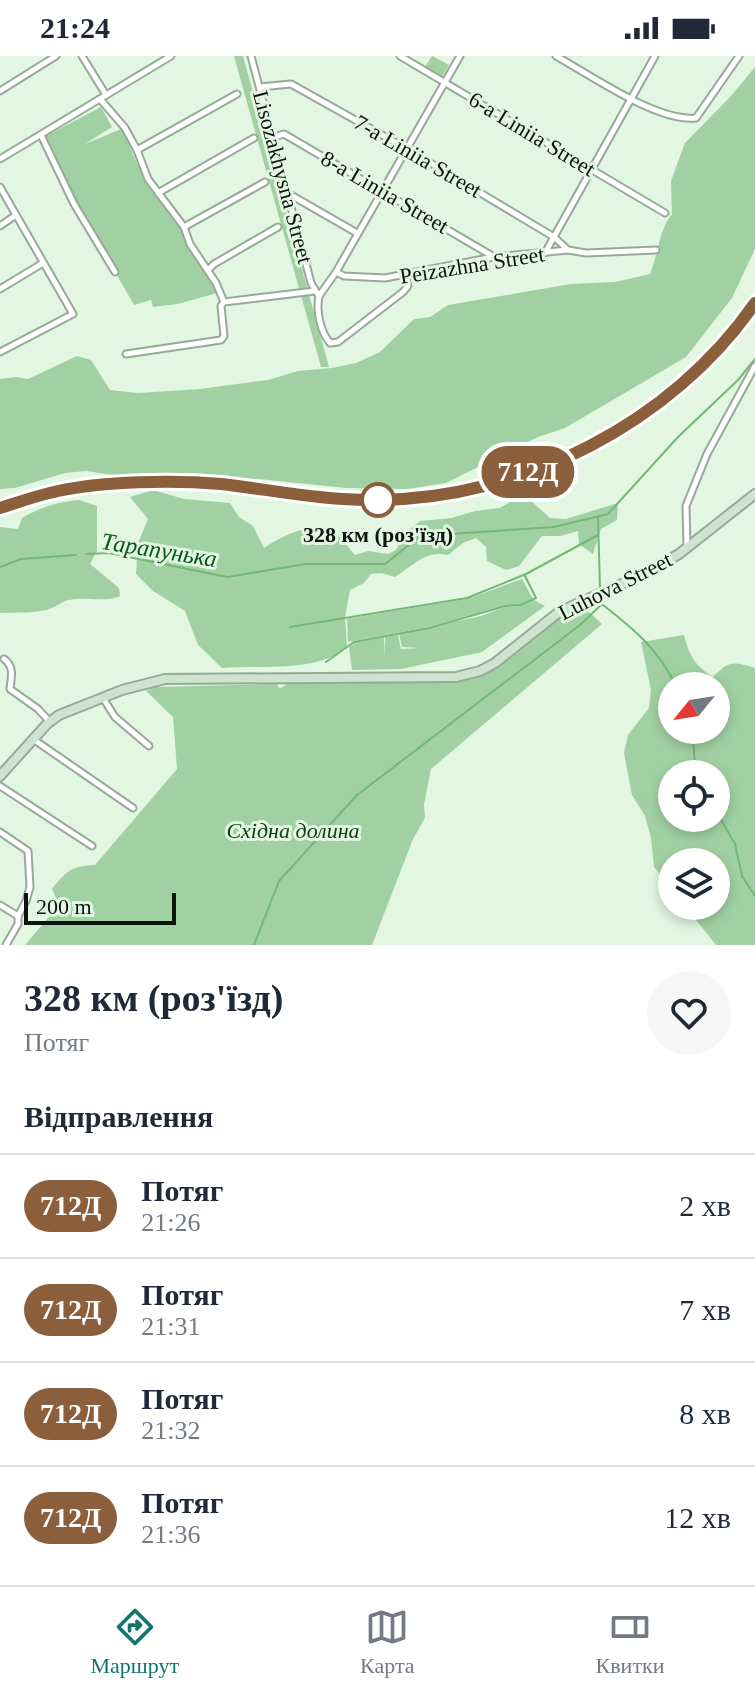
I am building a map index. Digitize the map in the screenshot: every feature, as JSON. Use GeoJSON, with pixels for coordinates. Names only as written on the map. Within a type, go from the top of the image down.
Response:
{"type":"FeatureCollection","features":[{"type":"Feature","properties":{"kind":"street"},"geometry":{"type":"LineString","coordinates":[[0,91],[56,56]]}},
{"type":"Feature","properties":{"kind":"street"},"geometry":{"type":"LineString","coordinates":[[82,56],[103,97],[137,150],[142,170],[184,227],[190,244],[208,270],[222,304],[224,336],[221,340],[126,354]]}},
{"type":"Feature","properties":{"kind":"street"},"geometry":{"type":"LineString","coordinates":[[0,159],[171,56]]}},
{"type":"Feature","properties":{"kind":"street","name":"Lisozakhysna Street"},"geometry":{"type":"LineString","coordinates":[[251,56],[317,294],[325,337],[330,343],[338,342],[403,292],[408,286],[405,274]]}},
{"type":"Feature","properties":{"kind":"street","name":"6-a Liniia Street"},"geometry":{"type":"LineString","coordinates":[[400,56],[665,213]]}},
{"type":"Feature","properties":{"kind":"street"},"geometry":{"type":"LineString","coordinates":[[222,304],[317,294],[336,272],[460,56]]}},
{"type":"Feature","properties":{"kind":"street"},"geometry":{"type":"LineString","coordinates":[[556,56],[661,114],[684,119],[696,118],[739,56]]}},
{"type":"Feature","properties":{"kind":"street"},"geometry":{"type":"LineString","coordinates":[[544,254],[655,56]]}},
{"type":"Feature","properties":{"kind":"street","name":"7-a Liniia Street"},"geometry":{"type":"LineString","coordinates":[[260,87],[291,84],[554,237],[568,250]]}},
{"type":"Feature","properties":{"kind":"street"},"geometry":{"type":"LineString","coordinates":[[137,150],[237,94]]}},
{"type":"Feature","properties":{"kind":"street","name":"8-a Liniia Street"},"geometry":{"type":"LineString","coordinates":[[274,137],[284,134],[494,257]]}},
{"type":"Feature","properties":{"kind":"street"},"geometry":{"type":"LineString","coordinates":[[41,135],[74,204],[115,272]]}},
{"type":"Feature","properties":{"kind":"street"},"geometry":{"type":"LineString","coordinates":[[158,193],[254,138]]}},
{"type":"Feature","properties":{"kind":"street"},"geometry":{"type":"LineString","coordinates":[[184,227],[265,182]]}},
{"type":"Feature","properties":{"kind":"street"},"geometry":{"type":"LineString","coordinates":[[0,187],[73,314],[0,352]]}},
{"type":"Feature","properties":{"kind":"street"},"geometry":{"type":"LineString","coordinates":[[288,193],[357,233]]}},
{"type":"Feature","properties":{"kind":"street"},"geometry":{"type":"LineString","coordinates":[[0,226],[16,215]]}},
{"type":"Feature","properties":{"kind":"street"},"geometry":{"type":"LineString","coordinates":[[208,270],[278,227]]}},
{"type":"Feature","properties":{"kind":"street","name":"Peizazhna Street"},"geometry":{"type":"LineString","coordinates":[[336,272],[344,276],[372,277],[494,257],[568,250],[586,253],[656,250]]}},
{"type":"Feature","properties":{"kind":"street"},"geometry":{"type":"LineString","coordinates":[[0,289],[43,263]]}},
{"type":"Feature","properties":{"kind":"street"},"geometry":{"type":"LineString","coordinates":[[687,547],[686,506],[707,454],[755,366]]}},
{"type":"Feature","properties":{"kind":"street","name":"Luhova Street"},"geometry":{"type":"LineString","coordinates":[[0,776],[50,722],[66,712],[140,684],[165,679],[456,677],[480,671],[495,663],[559,612],[644,574],[687,547],[755,494]]}},
{"type":"Feature","properties":{"kind":"street"},"geometry":{"type":"LineString","coordinates":[[4,659],[10,663],[12,671],[10,689],[50,722]]}},
{"type":"Feature","properties":{"kind":"street"},"geometry":{"type":"LineString","coordinates":[[103,697],[115,717],[149,746]]}},
{"type":"Feature","properties":{"kind":"street"},"geometry":{"type":"LineString","coordinates":[[33,739],[133,808]]}},
{"type":"Feature","properties":{"kind":"street"},"geometry":{"type":"LineString","coordinates":[[0,786],[92,846]]}},
{"type":"Feature","properties":{"kind":"street"},"geometry":{"type":"LineString","coordinates":[[0,832],[28,851],[30,887],[18,916],[18,924],[6,945]]}},
{"type":"Feature","properties":{"kind":"street"},"geometry":{"type":"LineString","coordinates":[[0,905],[18,916]]}},
{"type":"Feature","properties":{"kind":"green space"},"geometry":{"type":"Polygon","coordinates":[[[234,56],[243,56],[329,367],[321,367],[234,56]]]}},
{"type":"Feature","properties":{"kind":"green space"},"geometry":{"type":"Polygon","coordinates":[[[432,56],[449,65],[442,77],[425,67],[432,56]]]}},
{"type":"Feature","properties":{"kind":"green space"},"geometry":{"type":"Polygon","coordinates":[[[755,67],[755,249],[732,298],[686,357],[565,428],[538,437],[446,483],[407,489],[346,488],[259,479],[112,475],[86,471],[0,489],[0,379],[28,379],[77,356],[91,360],[110,390],[138,393],[268,380],[298,371],[356,363],[380,352],[414,319],[430,317],[448,305],[571,284],[615,282],[650,274],[661,235],[672,214],[671,181],[685,143],[755,67]]]}},
{"type":"Feature","properties":{"kind":"green space"},"geometry":{"type":"Polygon","coordinates":[[[101,107],[112,127],[85,144],[121,129],[142,174],[194,249],[217,293],[178,304],[153,307],[151,300],[134,305],[78,207],[46,136],[101,107]]]}},
{"type":"Feature","properties":{"kind":"green space"},"geometry":{"type":"Polygon","coordinates":[[[153,490],[184,499],[230,503],[239,517],[253,526],[264,548],[293,532],[317,528],[334,533],[355,555],[368,551],[388,554],[396,550],[405,533],[420,521],[500,508],[515,499],[529,499],[550,518],[566,519],[618,503],[617,520],[601,529],[593,554],[579,544],[578,531],[560,536],[542,536],[519,566],[506,570],[487,561],[486,547],[476,538],[463,543],[448,555],[426,557],[395,577],[371,574],[364,583],[350,590],[345,617],[347,647],[335,655],[321,661],[288,666],[222,668],[198,645],[185,611],[153,591],[136,574],[138,543],[148,519],[130,497],[153,490]]]}},
{"type":"Feature","properties":{"kind":"green space"},"geometry":{"type":"Polygon","coordinates":[[[79,500],[97,506],[97,551],[90,564],[119,588],[120,596],[69,600],[39,611],[0,613],[0,527],[18,529],[22,518],[36,511],[79,500]]]}},
{"type":"Feature","properties":{"kind":"green space"},"geometry":{"type":"Polygon","coordinates":[[[522,579],[533,599],[520,605],[505,605],[428,627],[348,642],[347,619],[467,599],[522,579]]]}},
{"type":"Feature","properties":{"kind":"green space"},"geometry":{"type":"Polygon","coordinates":[[[534,600],[545,606],[482,652],[401,669],[352,670],[349,647],[354,643],[384,637],[384,658],[385,637],[398,635],[401,649],[420,648],[402,647],[399,634],[481,616],[505,607],[521,606],[534,600]]]}},
{"type":"Feature","properties":{"kind":"green space","name":"Східна долина"},"geometry":{"type":"Polygon","coordinates":[[[584,603],[602,624],[431,769],[424,804],[425,818],[413,839],[372,945],[25,945],[59,905],[52,889],[57,883],[75,868],[95,865],[177,769],[173,717],[146,691],[155,687],[277,684],[279,688],[287,683],[481,673],[561,613],[584,603]]]}},
{"type":"Feature","properties":{"kind":"green space"},"geometry":{"type":"Polygon","coordinates":[[[684,635],[694,659],[706,672],[658,672],[658,744],[730,744],[730,672],[719,672],[731,664],[755,668],[755,945],[716,945],[696,920],[730,920],[730,848],[658,848],[658,872],[654,867],[651,838],[645,816],[632,795],[624,753],[628,735],[649,708],[651,690],[641,642],[684,635]]]}},
{"type":"Feature","properties":{"kind":"waterway","name":"Тарапунька"},"geometry":{"type":"LineString","coordinates":[[86,554],[109,553],[227,577],[306,564],[385,564],[420,536],[554,527],[608,514],[755,359]]}},
{"type":"Feature","properties":{"kind":"waterway","name":"Тарапунька"},"geometry":{"type":"LineString","coordinates":[[598,518],[600,589]]}},
{"type":"Feature","properties":{"kind":"waterway"},"geometry":{"type":"LineString","coordinates":[[290,627],[467,598],[526,574],[598,535]]}},
{"type":"Feature","properties":{"kind":"waterway","name":"Тарапунька"},"geometry":{"type":"LineString","coordinates":[[0,567],[21,559],[76,555]]}},
{"type":"Feature","properties":{"kind":"waterway"},"geometry":{"type":"LineString","coordinates":[[326,662],[354,642],[429,628],[505,606],[521,605],[536,598],[525,576]]}},
{"type":"Feature","properties":{"kind":"waterway","name":"Тарапунька"},"geometry":{"type":"LineString","coordinates":[[254,945],[279,881],[357,795],[580,625],[602,604],[601,598]]}},
{"type":"Feature","properties":{"kind":"waterway"},"geometry":{"type":"LineString","coordinates":[[603,605],[645,641],[668,672]]}},
{"type":"Feature","properties":{"kind":"waterway"},"geometry":{"type":"LineString","coordinates":[[693,744],[695,760]]}},
{"type":"Feature","properties":{"kind":"waterway"},"geometry":{"type":"LineString","coordinates":[[728,832],[735,844],[742,876],[755,896]]}},
{"type":"Feature","properties":{"kind":"railway"},"geometry":{"type":"LineString","coordinates":[[0,508],[58,491],[118,483],[243,485],[374,496],[430,492],[496,478],[561,455],[622,424],[650,405],[707,356],[734,327],[755,297]]}},
{"type":"Feature","properties":{"kind":"train","name":"712Д"},"geometry":{"type":"LineString","coordinates":[[0,508],[59,491],[132,483],[219,484],[339,499],[377,500],[433,496],[497,482],[587,448],[640,417],[713,355],[755,303]]}},
{"type":"Feature","properties":{"kind":"place","name":"328 км (роз'їзд)"},"geometry":{"type":"Point","coordinates":[378,500]}}]}
